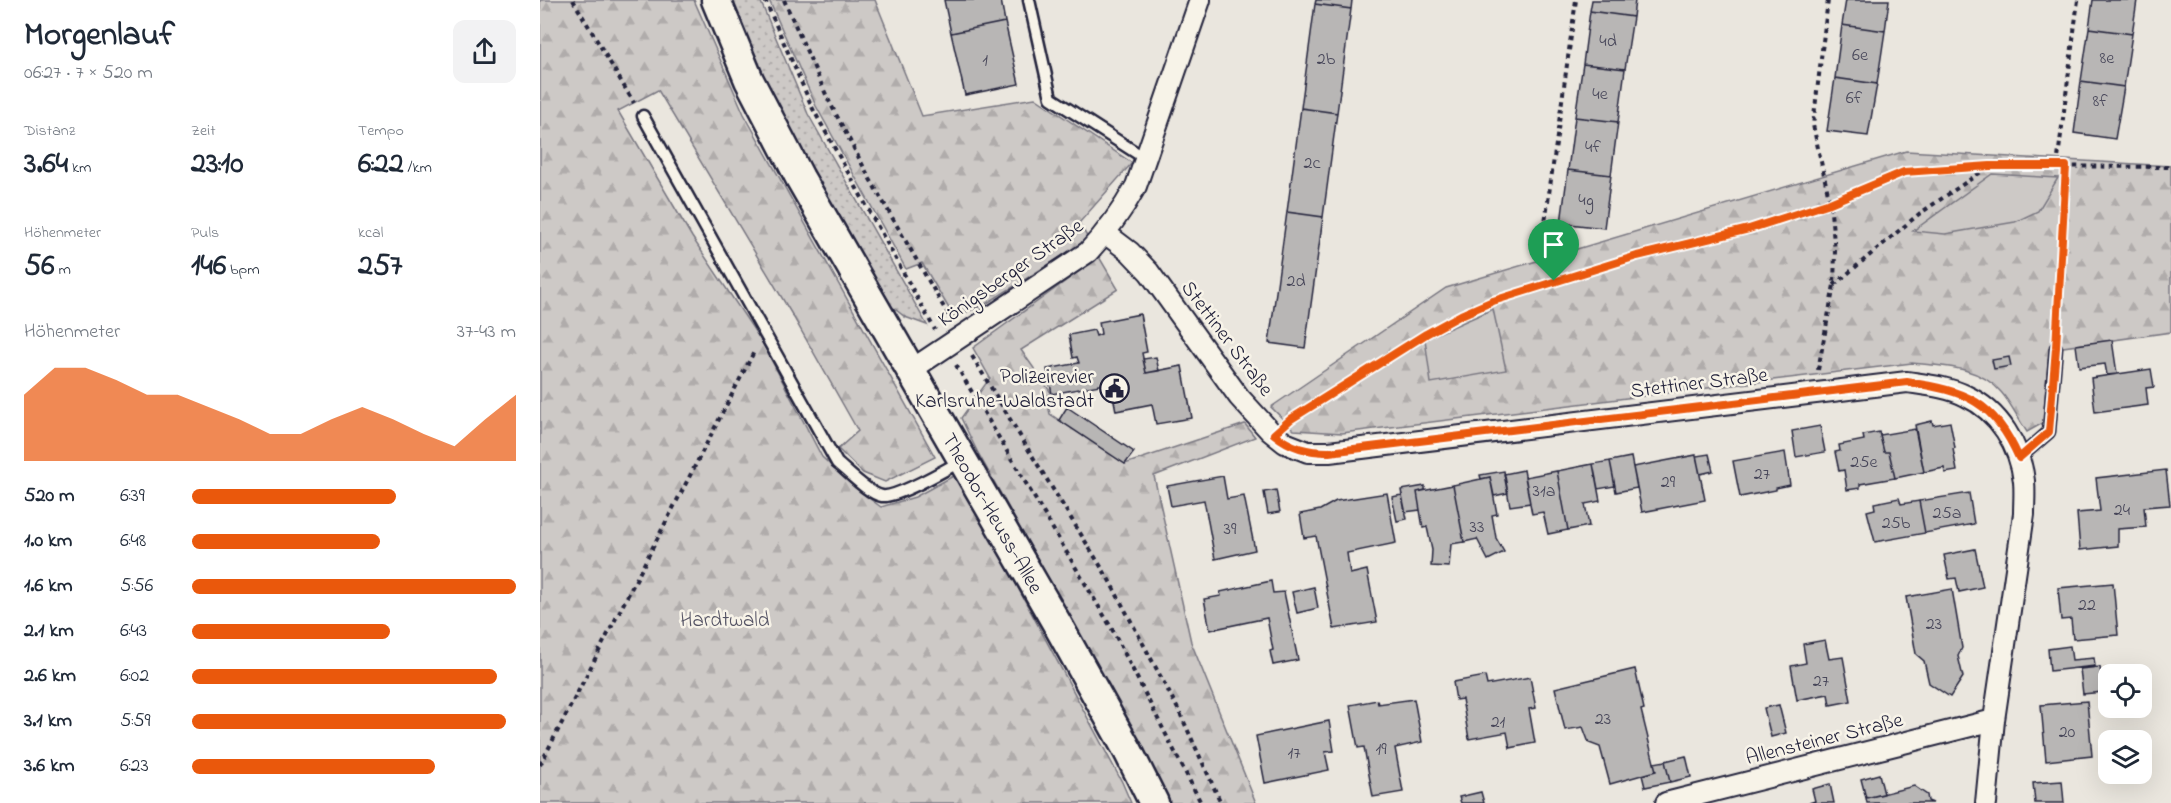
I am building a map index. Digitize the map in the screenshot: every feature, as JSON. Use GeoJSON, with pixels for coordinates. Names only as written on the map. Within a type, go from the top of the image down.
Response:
{"type":"FeatureCollection","features":[{"type":"Feature","properties":{"kind":"main road","name":"Theodor-Heuss-Allee"},"geometry":{"type":"LineString","coordinates":[[716,0],[749,80],[774,129],[1128,751],[1154,803]]}},
{"type":"Feature","properties":{"kind":"street","name":"Königsberger Straße"},"geometry":{"type":"LineString","coordinates":[[911,370],[1088,252],[1105,233],[1126,204],[1146,159],[1200,0]]}},
{"type":"Feature","properties":{"kind":"street","name":"Stettiner Straße"},"geometry":{"type":"LineString","coordinates":[[1105,233],[1130,252],[1149,272],[1239,397],[1285,443],[1308,452],[1329,452],[1907,382],[1967,396],[1994,415],[2012,440],[2024,482],[2024,514],[1994,720],[1986,803]]}},
{"type":"Feature","properties":{"kind":"street","name":"Allensteiner Straße"},"geometry":{"type":"LineString","coordinates":[[1666,803],[1994,720]]}},
{"type":"Feature","properties":{"kind":"lane"},"geometry":{"type":"LineString","coordinates":[[1029,0],[1050,98],[1146,159]]}},
{"type":"Feature","properties":{"kind":"lane"},"geometry":{"type":"LineString","coordinates":[[643,116],[837,463],[874,493],[883,496],[896,494],[963,460]]}},
{"type":"Feature","properties":{"kind":"lane"},"geometry":{"type":"LineString","coordinates":[[2019,458],[2049,432],[2056,348]]}},
{"type":"Feature","properties":{"kind":"path"},"geometry":{"type":"LineString","coordinates":[[573,0],[643,116]]}},
{"type":"Feature","properties":{"kind":"path"},"geometry":{"type":"LineString","coordinates":[[765,0],[813,109],[927,315]]}},
{"type":"Feature","properties":{"kind":"path"},"geometry":{"type":"LineString","coordinates":[[784,0],[828,99],[860,159],[961,336],[1108,578],[1179,711],[1221,803]]}},
{"type":"Feature","properties":{"kind":"path"},"geometry":{"type":"LineString","coordinates":[[1554,281],[1543,237],[1576,0]]}},
{"type":"Feature","properties":{"kind":"path"},"geometry":{"type":"LineString","coordinates":[[1817,392],[1818,369],[1834,285],[1835,251],[1830,203],[1813,125],[1828,0]]}},
{"type":"Feature","properties":{"kind":"path"},"geometry":{"type":"LineString","coordinates":[[2057,166],[2078,0]]}},
{"type":"Feature","properties":{"kind":"path"},"geometry":{"type":"LineString","coordinates":[[1274,434],[1291,419],[1426,334],[1493,301],[1637,256],[1749,229],[1830,203],[1904,172],[1990,166],[2171,167]]}},
{"type":"Feature","properties":{"kind":"path"},"geometry":{"type":"LineString","coordinates":[[1834,285],[1919,214],[1990,166]]}},
{"type":"Feature","properties":{"kind":"path"},"geometry":{"type":"LineString","coordinates":[[2056,348],[2066,166]]}},
{"type":"Feature","properties":{"kind":"path"},"geometry":{"type":"LineString","coordinates":[[540,765],[764,332]]}},
{"type":"Feature","properties":{"kind":"path"},"geometry":{"type":"LineString","coordinates":[[964,379],[1112,629],[1201,803]]}},
{"type":"Feature","properties":{"kind":"green space","name":"Hardtwald"},"geometry":{"type":"Polygon","coordinates":[[[540,0],[694,0],[744,114],[935,457],[885,482],[863,473],[838,449],[858,431],[794,318],[658,90],[618,111],[692,237],[762,342],[822,457],[855,488],[881,507],[915,497],[957,474],[1122,782],[1131,803],[540,803],[540,0]]]}},
{"type":"Feature","properties":{"kind":"green space"},"geometry":{"type":"Polygon","coordinates":[[[732,0],[760,0],[808,114],[927,325],[905,317],[890,305],[783,118],[764,80],[732,0]]]}},
{"type":"Feature","properties":{"kind":"green space"},"geometry":{"type":"Polygon","coordinates":[[[769,0],[875,0],[922,116],[1035,98],[1132,163],[1079,223],[1118,289],[1021,350],[1052,394],[1046,396],[1050,414],[1125,464],[1245,424],[1255,437],[1154,476],[1191,642],[1256,803],[1168,803],[1122,711],[977,451],[961,418],[990,378],[973,348],[1096,259],[1086,241],[984,305],[954,317],[922,263],[906,269],[816,106],[769,0]]]}},
{"type":"Feature","properties":{"kind":"green space"},"geometry":{"type":"Polygon","coordinates":[[[1906,151],[2171,166],[2171,332],[2049,349],[2043,423],[2027,432],[2005,396],[1982,377],[1960,369],[1912,363],[1342,433],[1294,430],[1271,407],[1446,288],[1906,151]]]}},
{"type":"Feature","properties":{"kind":"green space"},"geometry":{"type":"Polygon","coordinates":[[[1992,174],[2058,178],[2038,211],[2015,222],[1945,234],[1913,231],[1992,174]]]}},
{"type":"Feature","properties":{"kind":"green space"},"geometry":{"type":"Polygon","coordinates":[[[1493,309],[1506,370],[1431,383],[1425,339],[1493,309]]]}},
{"type":"Feature","properties":{"kind":"building"},"geometry":{"type":"Polygon","coordinates":[[[944,0],[1001,0],[1005,22],[951,33],[944,0]]]}},
{"type":"Feature","properties":{"kind":"building"},"geometry":{"type":"Polygon","coordinates":[[[1316,0],[1352,0],[1351,9],[1315,4],[1316,0]]]}},
{"type":"Feature","properties":{"kind":"building"},"geometry":{"type":"Polygon","coordinates":[[[1592,0],[1635,0],[1633,17],[1590,11],[1592,0]]]}},
{"type":"Feature","properties":{"kind":"building"},"geometry":{"type":"Polygon","coordinates":[[[1846,0],[1889,0],[1885,31],[1842,25],[1846,0]]]}},
{"type":"Feature","properties":{"kind":"building"},"geometry":{"type":"Polygon","coordinates":[[[2093,0],[2137,0],[2132,34],[2089,28],[2093,0]]]}},
{"type":"Feature","properties":{"kind":"building"},"geometry":{"type":"Polygon","coordinates":[[[1315,4],[1351,9],[1337,113],[1301,108],[1315,4]]]}},
{"type":"Feature","properties":{"kind":"building"},"geometry":{"type":"Polygon","coordinates":[[[1590,11],[1633,17],[1625,69],[1583,64],[1590,11]]]}},
{"type":"Feature","properties":{"kind":"building"},"geometry":{"type":"Polygon","coordinates":[[[1005,22],[1019,84],[965,95],[951,33],[1005,22]]]}},
{"type":"Feature","properties":{"kind":"building"},"geometry":{"type":"Polygon","coordinates":[[[1842,25],[1885,31],[1877,84],[1835,78],[1842,25]]]}},
{"type":"Feature","properties":{"kind":"building"},"geometry":{"type":"Polygon","coordinates":[[[2089,28],[2132,34],[2124,87],[2081,81],[2089,28]]]}},
{"type":"Feature","properties":{"kind":"building"},"geometry":{"type":"Polygon","coordinates":[[[1583,64],[1625,69],[1618,122],[1575,117],[1583,64]]]}},
{"type":"Feature","properties":{"kind":"building"},"geometry":{"type":"Polygon","coordinates":[[[1835,78],[1877,84],[1868,136],[1827,131],[1835,78]]]}},
{"type":"Feature","properties":{"kind":"building"},"geometry":{"type":"Polygon","coordinates":[[[2081,81],[2124,87],[2115,139],[2074,133],[2081,81]]]}},
{"type":"Feature","properties":{"kind":"building"},"geometry":{"type":"Polygon","coordinates":[[[1301,108],[1337,113],[1323,217],[1287,212],[1301,108]]]}},
{"type":"Feature","properties":{"kind":"building"},"geometry":{"type":"Polygon","coordinates":[[[1575,117],[1618,122],[1611,175],[1568,170],[1575,117]]]}},
{"type":"Feature","properties":{"kind":"building"},"geometry":{"type":"Polygon","coordinates":[[[1568,170],[1611,175],[1604,228],[1561,223],[1568,170]]]}},
{"type":"Feature","properties":{"kind":"building"},"geometry":{"type":"Polygon","coordinates":[[[1287,212],[1323,217],[1305,348],[1269,343],[1287,212]]]}},
{"type":"Feature","properties":{"kind":"building"},"geometry":{"type":"Polygon","coordinates":[[[1140,314],[1147,352],[1142,353],[1146,373],[1182,366],[1192,418],[1156,424],[1152,404],[1116,411],[1110,380],[1104,381],[1105,384],[1052,394],[1047,369],[1079,363],[1077,357],[1073,358],[1069,335],[1094,330],[1096,336],[1101,334],[1099,322],[1140,314]]]}},
{"type":"Feature","properties":{"kind":"building"},"geometry":{"type":"Polygon","coordinates":[[[2112,340],[2117,374],[2107,375],[2105,364],[2079,367],[2076,345],[2112,340]]]}},
{"type":"Feature","properties":{"kind":"building"},"geometry":{"type":"Polygon","coordinates":[[[1156,357],[1159,371],[1146,373],[1143,359],[1156,357]]]}},
{"type":"Feature","properties":{"kind":"building"},"geometry":{"type":"Polygon","coordinates":[[[2009,357],[2011,366],[1994,369],[1992,360],[2009,357]]]}},
{"type":"Feature","properties":{"kind":"building"},"geometry":{"type":"Polygon","coordinates":[[[2151,369],[2154,387],[2146,388],[2148,405],[2095,412],[2091,378],[2151,369]]]}},
{"type":"Feature","properties":{"kind":"building"},"geometry":{"type":"Polygon","coordinates":[[[1067,407],[1134,452],[1125,464],[1059,420],[1067,407]]]}},
{"type":"Feature","properties":{"kind":"building"},"geometry":{"type":"Polygon","coordinates":[[[1932,421],[1933,425],[1950,422],[1957,471],[1945,473],[1944,468],[1924,472],[1915,425],[1932,421]]]}},
{"type":"Feature","properties":{"kind":"building"},"geometry":{"type":"Polygon","coordinates":[[[1820,426],[1825,452],[1796,457],[1792,431],[1820,426]]]}},
{"type":"Feature","properties":{"kind":"building"},"geometry":{"type":"Polygon","coordinates":[[[1915,429],[1924,472],[1895,478],[1889,452],[1884,452],[1880,435],[1915,429]]]}},
{"type":"Feature","properties":{"kind":"building"},"geometry":{"type":"Polygon","coordinates":[[[1879,432],[1884,452],[1889,452],[1895,478],[1860,484],[1860,488],[1847,490],[1844,470],[1839,471],[1835,452],[1840,451],[1839,445],[1864,440],[1863,435],[1879,432]]]}},
{"type":"Feature","properties":{"kind":"building"},"geometry":{"type":"Polygon","coordinates":[[[1785,452],[1790,485],[1740,497],[1733,461],[1785,452]]]}},
{"type":"Feature","properties":{"kind":"building"},"geometry":{"type":"Polygon","coordinates":[[[1709,454],[1713,471],[1700,474],[1696,456],[1709,454]]]}},
{"type":"Feature","properties":{"kind":"building"},"geometry":{"type":"Polygon","coordinates":[[[1696,455],[1705,500],[1642,512],[1633,467],[1696,455]]]}},
{"type":"Feature","properties":{"kind":"building"},"geometry":{"type":"Polygon","coordinates":[[[1631,457],[1637,488],[1616,492],[1610,461],[1631,457]]]}},
{"type":"Feature","properties":{"kind":"building"},"geometry":{"type":"Polygon","coordinates":[[[1610,461],[1615,486],[1598,489],[1593,464],[1610,461]]]}},
{"type":"Feature","properties":{"kind":"building"},"geometry":{"type":"Polygon","coordinates":[[[1593,464],[1600,501],[1585,504],[1589,526],[1568,530],[1557,471],[1593,464]]]}},
{"type":"Feature","properties":{"kind":"building"},"geometry":{"type":"Polygon","coordinates":[[[1524,470],[1530,503],[1510,506],[1504,474],[1524,470]]]}},
{"type":"Feature","properties":{"kind":"building"},"geometry":{"type":"Polygon","coordinates":[[[2166,470],[2170,505],[2144,507],[2146,527],[2118,529],[2118,546],[2080,550],[2077,513],[2100,511],[2096,478],[2166,470]]]}},
{"type":"Feature","properties":{"kind":"building"},"geometry":{"type":"Polygon","coordinates":[[[1504,471],[1508,493],[1494,496],[1490,477],[1481,479],[1480,475],[1504,471]]]}},
{"type":"Feature","properties":{"kind":"building"},"geometry":{"type":"Polygon","coordinates":[[[1557,471],[1568,530],[1548,534],[1543,512],[1532,514],[1525,477],[1557,471]]]}},
{"type":"Feature","properties":{"kind":"building"},"geometry":{"type":"Polygon","coordinates":[[[1223,476],[1227,499],[1244,496],[1255,550],[1215,559],[1204,500],[1171,506],[1167,486],[1223,476]]]}},
{"type":"Feature","properties":{"kind":"building"},"geometry":{"type":"Polygon","coordinates":[[[1490,477],[1497,514],[1492,515],[1496,538],[1504,552],[1488,560],[1477,539],[1464,542],[1453,485],[1490,477]]]}},
{"type":"Feature","properties":{"kind":"building"},"geometry":{"type":"Polygon","coordinates":[[[1453,485],[1464,542],[1451,544],[1449,567],[1431,566],[1432,550],[1427,527],[1423,528],[1417,492],[1453,485]]]}},
{"type":"Feature","properties":{"kind":"building"},"geometry":{"type":"Polygon","coordinates":[[[1425,486],[1425,490],[1417,492],[1420,510],[1405,512],[1401,490],[1425,486]]]}},
{"type":"Feature","properties":{"kind":"building"},"geometry":{"type":"Polygon","coordinates":[[[1276,490],[1280,512],[1268,514],[1264,492],[1276,490]]]}},
{"type":"Feature","properties":{"kind":"building"},"geometry":{"type":"Polygon","coordinates":[[[1387,493],[1396,543],[1347,553],[1350,574],[1367,570],[1377,622],[1334,629],[1316,536],[1304,538],[1300,514],[1320,510],[1336,501],[1387,493]]]}},
{"type":"Feature","properties":{"kind":"building"},"geometry":{"type":"Polygon","coordinates":[[[1969,493],[1974,524],[1925,533],[1919,501],[1969,493]]]}},
{"type":"Feature","properties":{"kind":"building"},"geometry":{"type":"Polygon","coordinates":[[[1402,495],[1407,519],[1397,521],[1392,497],[1402,495]]]}},
{"type":"Feature","properties":{"kind":"building"},"geometry":{"type":"Polygon","coordinates":[[[1899,498],[1901,504],[1919,501],[1925,533],[1875,542],[1867,511],[1875,509],[1874,503],[1899,498]]]}},
{"type":"Feature","properties":{"kind":"building"},"geometry":{"type":"Polygon","coordinates":[[[1975,549],[1983,587],[1959,592],[1956,578],[1949,579],[1944,555],[1975,549]]]}},
{"type":"Feature","properties":{"kind":"building"},"geometry":{"type":"Polygon","coordinates":[[[1271,581],[1273,593],[1284,592],[1298,660],[1273,665],[1270,651],[1273,650],[1267,618],[1210,630],[1204,599],[1221,596],[1220,592],[1271,581]]]}},
{"type":"Feature","properties":{"kind":"building"},"geometry":{"type":"Polygon","coordinates":[[[2113,583],[2118,635],[2073,639],[2071,619],[2061,620],[2058,588],[2113,583]]]}},
{"type":"Feature","properties":{"kind":"building"},"geometry":{"type":"Polygon","coordinates":[[[1314,587],[1318,608],[1297,613],[1292,592],[1314,587]]]}},
{"type":"Feature","properties":{"kind":"building"},"geometry":{"type":"Polygon","coordinates":[[[1952,589],[1962,648],[1958,656],[1963,677],[1950,697],[1929,683],[1924,661],[1916,654],[1906,597],[1952,589]]]}},
{"type":"Feature","properties":{"kind":"building"},"geometry":{"type":"Polygon","coordinates":[[[1825,640],[1829,659],[1843,657],[1851,701],[1830,705],[1828,694],[1797,700],[1791,666],[1806,663],[1803,644],[1825,640]]]}},
{"type":"Feature","properties":{"kind":"building"},"geometry":{"type":"Polygon","coordinates":[[[2070,646],[2072,660],[2094,658],[2095,666],[2050,671],[2048,649],[2070,646]]]}},
{"type":"Feature","properties":{"kind":"building"},"geometry":{"type":"Polygon","coordinates":[[[2098,667],[2098,692],[2083,694],[2080,669],[2098,667]]]}},
{"type":"Feature","properties":{"kind":"building"},"geometry":{"type":"Polygon","coordinates":[[[1635,669],[1644,709],[1641,710],[1656,771],[1610,784],[1600,747],[1589,743],[1583,727],[1565,730],[1555,688],[1635,669]]]}},
{"type":"Feature","properties":{"kind":"building"},"geometry":{"type":"Polygon","coordinates":[[[1485,676],[1487,685],[1530,677],[1536,708],[1529,709],[1535,743],[1510,748],[1507,732],[1469,739],[1462,699],[1456,700],[1453,682],[1485,676]]]}},
{"type":"Feature","properties":{"kind":"building"},"geometry":{"type":"Polygon","coordinates":[[[1414,699],[1422,742],[1395,748],[1403,792],[1373,797],[1364,747],[1358,748],[1350,705],[1377,700],[1378,704],[1414,699]]]}},
{"type":"Feature","properties":{"kind":"building"},"geometry":{"type":"Polygon","coordinates":[[[2087,701],[2092,756],[2046,761],[2041,705],[2087,701]]]}},
{"type":"Feature","properties":{"kind":"building"},"geometry":{"type":"Polygon","coordinates":[[[1779,705],[1786,733],[1771,737],[1764,708],[1779,705]]]}},
{"type":"Feature","properties":{"kind":"building"},"geometry":{"type":"Polygon","coordinates":[[[1329,721],[1334,751],[1325,752],[1329,770],[1265,783],[1256,736],[1329,721]]]}},
{"type":"Feature","properties":{"kind":"building"},"geometry":{"type":"Polygon","coordinates":[[[1686,756],[1691,777],[1670,782],[1665,761],[1686,756]]]}},
{"type":"Feature","properties":{"kind":"building"},"geometry":{"type":"Polygon","coordinates":[[[1665,761],[1670,782],[1645,787],[1642,775],[1656,771],[1654,763],[1665,761]]]}},
{"type":"Feature","properties":{"kind":"building"},"geometry":{"type":"Polygon","coordinates":[[[1879,774],[1884,794],[1866,798],[1861,779],[1879,774]]]}},
{"type":"Feature","properties":{"kind":"building"},"geometry":{"type":"Polygon","coordinates":[[[2062,781],[2064,803],[2035,803],[2033,783],[2062,781]]]}},
{"type":"Feature","properties":{"kind":"building"},"geometry":{"type":"Polygon","coordinates":[[[1830,784],[1834,803],[1809,803],[1815,801],[1812,789],[1830,784]]]}},
{"type":"Feature","properties":{"kind":"building"},"geometry":{"type":"Polygon","coordinates":[[[1914,786],[1927,795],[1928,801],[1933,803],[1867,803],[1866,798],[1914,786]]]}},
{"type":"Feature","properties":{"kind":"building"},"geometry":{"type":"Polygon","coordinates":[[[1481,792],[1484,803],[1461,803],[1459,797],[1481,792]]]}},
{"type":"Feature","properties":{"kind":"place","name":"Polizeirevier Karlsruhe-Waldstadt"},"geometry":{"type":"Point","coordinates":[1115,388]}},
{"type":"Feature","properties":{"kind":"route"},"geometry":{"type":"LineString","coordinates":[[1990,166],[2066,166],[2049,432],[2019,458],[2012,440],[1994,415],[1967,396],[1939,387],[1907,382],[1329,452],[1308,452],[1285,443],[1274,434],[1291,419],[1426,334],[1493,301],[1554,281],[1637,256],[1749,229],[1830,203],[1904,172],[1990,166]]}}]}
